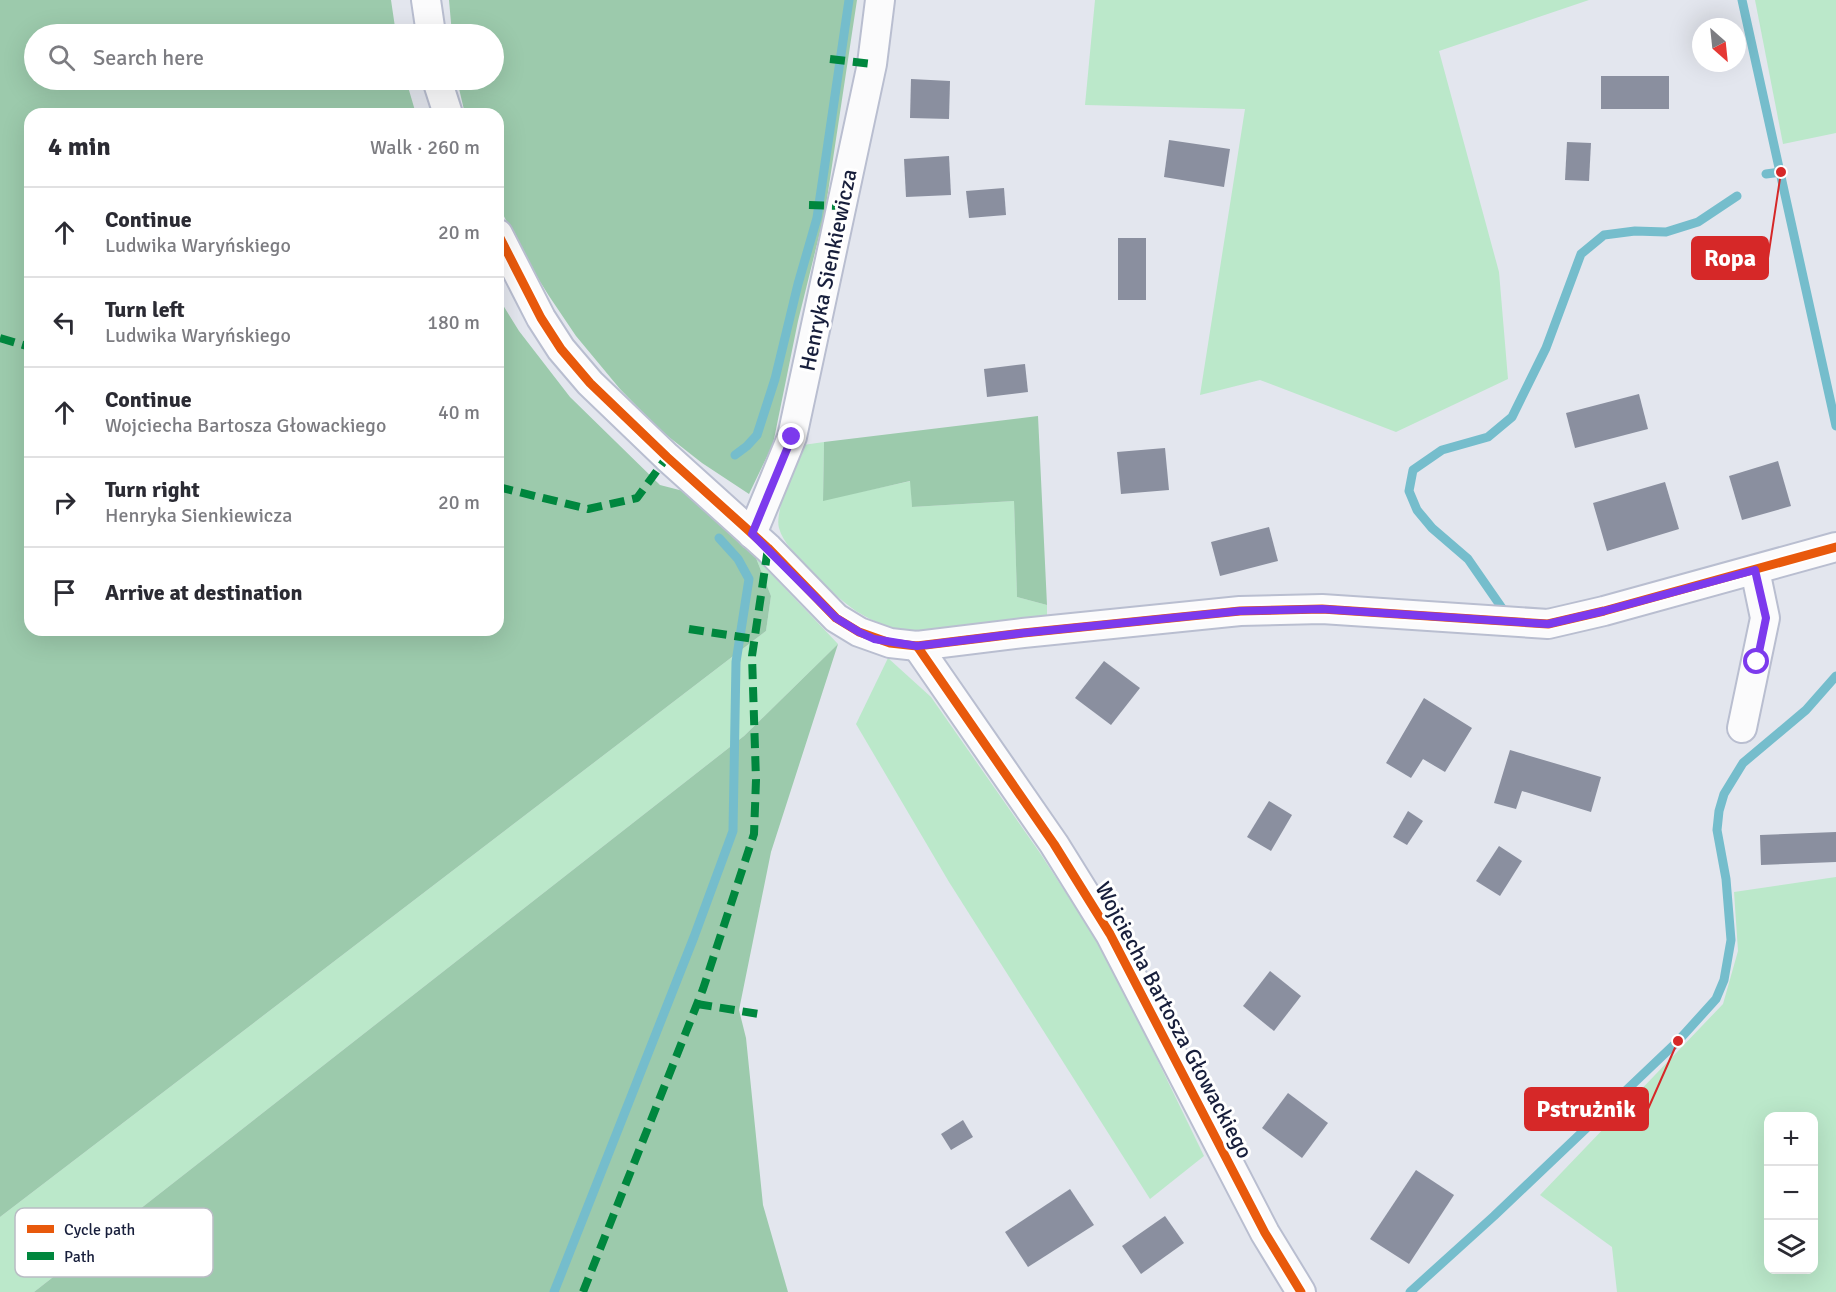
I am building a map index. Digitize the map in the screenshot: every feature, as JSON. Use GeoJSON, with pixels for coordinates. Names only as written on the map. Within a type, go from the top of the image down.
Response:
{"type":"FeatureCollection","features":[{"type":"Feature","properties":{"kind":"street"},"geometry":{"type":"LineString","coordinates":[[426,0],[429,24]]}},
{"type":"Feature","properties":{"kind":"street","name":"Henryka Sienkiewicza"},"geometry":{"type":"LineString","coordinates":[[752,534],[792,437],[872,64],[880,0]]}},
{"type":"Feature","properties":{"kind":"street"},"geometry":{"type":"LineString","coordinates":[[440,90],[446,108]]}},
{"type":"Feature","properties":{"kind":"street"},"geometry":{"type":"LineString","coordinates":[[504,246],[541,318],[561,349],[590,383],[752,534],[836,618],[874,639],[917,646],[1240,611],[1322,609],[1548,624],[1604,611],[1836,547]]}},
{"type":"Feature","properties":{"kind":"street"},"geometry":{"type":"LineString","coordinates":[[1742,728],[1766,618],[1755,570]]}},
{"type":"Feature","properties":{"kind":"street","name":"Wojciecha Bartosza Głowackiego"},"geometry":{"type":"LineString","coordinates":[[917,646],[1054,844],[1110,934],[1265,1233],[1301,1292]]}},
{"type":"Feature","properties":{"kind":"green space"},"geometry":{"type":"Polygon","coordinates":[[[0,0],[391,0],[395,24],[24,24],[24,90],[409,90],[414,108],[24,108],[24,636],[504,636],[504,307],[519,331],[570,397],[660,485],[687,492],[756,558],[771,596],[766,631],[0,1217],[0,0]]]}},
{"type":"Feature","properties":{"kind":"green space"},"geometry":{"type":"Polygon","coordinates":[[[449,0],[857,0],[825,212],[798,321],[773,444],[749,494],[702,463],[660,430],[620,389],[576,336],[549,296],[521,251],[504,216],[504,108],[464,108],[459,90],[504,90],[504,24],[451,24],[449,0]]]}},
{"type":"Feature","properties":{"kind":"green space"},"geometry":{"type":"Polygon","coordinates":[[[1095,0],[1589,0],[1439,51],[1499,272],[1508,379],[1396,432],[1260,380],[1200,395],[1245,109],[1085,105],[1095,0]]]}},
{"type":"Feature","properties":{"kind":"green space"},"geometry":{"type":"Polygon","coordinates":[[[1755,0],[1836,0],[1836,133],[1783,144],[1755,0]]]}},
{"type":"Feature","properties":{"kind":"green space"},"geometry":{"type":"Polygon","coordinates":[[[1038,416],[1047,605],[1017,597],[1014,501],[912,507],[910,481],[823,501],[824,442],[1038,416]]]}},
{"type":"Feature","properties":{"kind":"green space"},"geometry":{"type":"Polygon","coordinates":[[[824,442],[823,500],[911,481],[912,507],[1014,501],[1017,597],[1047,605],[1047,620],[921,634],[884,625],[856,611],[844,602],[794,552],[784,539],[778,521],[783,499],[803,445],[824,442]]]}},
{"type":"Feature","properties":{"kind":"green space"},"geometry":{"type":"Polygon","coordinates":[[[756,558],[838,644],[744,736],[141,1208],[15,1208],[15,1277],[53,1277],[34,1292],[0,1292],[0,1217],[766,631],[771,596],[756,558]]]}},
{"type":"Feature","properties":{"kind":"green space"},"geometry":{"type":"Polygon","coordinates":[[[838,644],[771,852],[739,1010],[746,1038],[763,1205],[788,1292],[34,1292],[53,1277],[213,1277],[213,1208],[141,1208],[744,736],[838,644]]]}},
{"type":"Feature","properties":{"kind":"green space"},"geometry":{"type":"Polygon","coordinates":[[[888,658],[931,697],[1040,853],[1107,956],[1204,1156],[1150,1199],[949,882],[856,724],[888,658]]]}},
{"type":"Feature","properties":{"kind":"green space"},"geometry":{"type":"Polygon","coordinates":[[[1836,877],[1836,1292],[1617,1292],[1612,1247],[1540,1195],[1723,1004],[1738,951],[1734,892],[1836,877]]]}},
{"type":"Feature","properties":{"kind":"building"},"geometry":{"type":"Polygon","coordinates":[[[1601,76],[1669,76],[1669,109],[1601,109],[1601,76]]]}},
{"type":"Feature","properties":{"kind":"building"},"geometry":{"type":"Polygon","coordinates":[[[911,79],[950,81],[949,119],[910,118],[911,79]]]}},
{"type":"Feature","properties":{"kind":"building"},"geometry":{"type":"Polygon","coordinates":[[[1169,140],[1230,149],[1224,187],[1164,177],[1169,140]]]}},
{"type":"Feature","properties":{"kind":"building"},"geometry":{"type":"Polygon","coordinates":[[[1567,142],[1591,143],[1589,181],[1565,180],[1567,142]]]}},
{"type":"Feature","properties":{"kind":"building"},"geometry":{"type":"Polygon","coordinates":[[[949,156],[951,195],[906,197],[904,159],[949,156]]]}},
{"type":"Feature","properties":{"kind":"building"},"geometry":{"type":"Polygon","coordinates":[[[1004,188],[1006,215],[969,218],[966,191],[1004,188]]]}},
{"type":"Feature","properties":{"kind":"building"},"geometry":{"type":"Polygon","coordinates":[[[1118,238],[1146,238],[1146,300],[1118,300],[1118,238]]]}},
{"type":"Feature","properties":{"kind":"building"},"geometry":{"type":"Polygon","coordinates":[[[1025,364],[1028,392],[987,397],[984,369],[1025,364]]]}},
{"type":"Feature","properties":{"kind":"building"},"geometry":{"type":"Polygon","coordinates":[[[1639,394],[1648,429],[1575,448],[1566,413],[1639,394]]]}},
{"type":"Feature","properties":{"kind":"building"},"geometry":{"type":"Polygon","coordinates":[[[1165,448],[1169,490],[1121,494],[1117,452],[1165,448]]]}},
{"type":"Feature","properties":{"kind":"building"},"geometry":{"type":"Polygon","coordinates":[[[1778,461],[1791,506],[1742,520],[1729,476],[1778,461]]]}},
{"type":"Feature","properties":{"kind":"building"},"geometry":{"type":"Polygon","coordinates":[[[1665,482],[1679,529],[1607,551],[1593,503],[1665,482]]]}},
{"type":"Feature","properties":{"kind":"building"},"geometry":{"type":"Polygon","coordinates":[[[1269,527],[1278,561],[1220,576],[1211,542],[1269,527]]]}},
{"type":"Feature","properties":{"kind":"building"},"geometry":{"type":"Polygon","coordinates":[[[1104,661],[1140,688],[1111,725],[1075,698],[1104,661]]]}},
{"type":"Feature","properties":{"kind":"building"},"geometry":{"type":"Polygon","coordinates":[[[1424,698],[1472,728],[1445,772],[1423,759],[1411,778],[1386,763],[1424,698]]]}},
{"type":"Feature","properties":{"kind":"building"},"geometry":{"type":"Polygon","coordinates":[[[1510,750],[1601,777],[1591,812],[1522,791],[1516,809],[1494,803],[1510,750]]]}},
{"type":"Feature","properties":{"kind":"building"},"geometry":{"type":"Polygon","coordinates":[[[1269,801],[1292,815],[1271,851],[1247,837],[1269,801]]]}},
{"type":"Feature","properties":{"kind":"building"},"geometry":{"type":"Polygon","coordinates":[[[1408,811],[1423,821],[1407,845],[1393,837],[1408,811]]]}},
{"type":"Feature","properties":{"kind":"building"},"geometry":{"type":"Polygon","coordinates":[[[1836,832],[1836,862],[1761,865],[1760,835],[1836,832]]]}},
{"type":"Feature","properties":{"kind":"building"},"geometry":{"type":"Polygon","coordinates":[[[1499,846],[1522,861],[1500,896],[1476,881],[1499,846]]]}},
{"type":"Feature","properties":{"kind":"building"},"geometry":{"type":"Polygon","coordinates":[[[1270,971],[1301,996],[1274,1031],[1243,1006],[1270,971]]]}},
{"type":"Feature","properties":{"kind":"building"},"geometry":{"type":"Polygon","coordinates":[[[1288,1093],[1328,1123],[1302,1158],[1262,1128],[1288,1093]]]}},
{"type":"Feature","properties":{"kind":"building"},"geometry":{"type":"Polygon","coordinates":[[[963,1120],[973,1137],[951,1150],[941,1134],[963,1120]]]}},
{"type":"Feature","properties":{"kind":"building"},"geometry":{"type":"Polygon","coordinates":[[[1416,1170],[1454,1195],[1409,1264],[1370,1239],[1416,1170]]]}},
{"type":"Feature","properties":{"kind":"building"},"geometry":{"type":"Polygon","coordinates":[[[1070,1189],[1094,1225],[1028,1267],[1005,1232],[1070,1189]]]}},
{"type":"Feature","properties":{"kind":"building"},"geometry":{"type":"Polygon","coordinates":[[[1165,1216],[1184,1243],[1141,1274],[1122,1246],[1165,1216]]]}},
{"type":"Feature","properties":{"kind":"waterway"},"geometry":{"type":"LineString","coordinates":[[735,455],[757,435],[775,379],[817,218],[849,0]]}},
{"type":"Feature","properties":{"kind":"waterway"},"geometry":{"type":"LineString","coordinates":[[1742,0],[1836,426]]}},
{"type":"Feature","properties":{"kind":"waterway"},"geometry":{"type":"LineString","coordinates":[[1766,174],[1781,172]]}},
{"type":"Feature","properties":{"kind":"waterway"},"geometry":{"type":"LineString","coordinates":[[1502,608],[1468,559],[1432,528],[1417,510],[1409,491],[1413,470],[1442,450],[1488,437],[1512,417],[1546,348],[1581,254],[1604,235],[1635,231],[1666,232],[1698,222],[1737,196]]}},
{"type":"Feature","properties":{"kind":"waterway"},"geometry":{"type":"LineString","coordinates":[[554,1292],[694,937],[733,831],[736,662],[749,579],[738,559],[719,538]]}},
{"type":"Feature","properties":{"kind":"waterway"},"geometry":{"type":"LineString","coordinates":[[1410,1292],[1494,1216],[1678,1041],[1716,999],[1724,980],[1731,940],[1726,879],[1717,830],[1724,794],[1743,763],[1806,710],[1836,676]]}},
{"type":"Feature","properties":{"kind":"marked path"},"geometry":{"type":"LineString","coordinates":[[830,59],[872,64]]}},
{"type":"Feature","properties":{"kind":"marked path"},"geometry":{"type":"LineString","coordinates":[[809,205],[842,206]]}},
{"type":"Feature","properties":{"kind":"marked path"},"geometry":{"type":"LineString","coordinates":[[0,338],[24,345]]}},
{"type":"Feature","properties":{"kind":"marked path"},"geometry":{"type":"LineString","coordinates":[[504,488],[588,509],[637,498],[667,457]]}},
{"type":"Feature","properties":{"kind":"marked path"},"geometry":{"type":"LineString","coordinates":[[583,1292],[703,989],[754,834],[756,780],[752,656],[768,548]]}},
{"type":"Feature","properties":{"kind":"marked path"},"geometry":{"type":"LineString","coordinates":[[689,629],[754,639]]}},
{"type":"Feature","properties":{"kind":"marked path"},"geometry":{"type":"LineString","coordinates":[[697,1004],[759,1014]]}},
{"type":"Feature","properties":{"kind":"cycle path"},"geometry":{"type":"LineString","coordinates":[[504,246],[541,318],[561,349],[590,383],[667,457],[768,548],[836,618],[859,632],[890,643],[917,646],[1240,611],[1322,609],[1548,624],[1604,611],[1836,547]]}},
{"type":"Feature","properties":{"kind":"cycle path"},"geometry":{"type":"LineString","coordinates":[[917,646],[1054,844],[1110,934],[1265,1233],[1301,1292]]}},
{"type":"Feature","properties":{"kind":"place","name":"Ropa"},"geometry":{"type":"Point","coordinates":[1781,172]}},
{"type":"Feature","properties":{"kind":"place","name":"Pstrużnik"},"geometry":{"type":"Point","coordinates":[1678,1041]}},
{"type":"Feature","properties":{"kind":"route"},"geometry":{"type":"LineString","coordinates":[[792,437],[752,534],[836,618],[874,639],[890,643],[917,646],[1240,611],[1322,609],[1548,624],[1755,570],[1766,618],[1757,662]]}}]}
